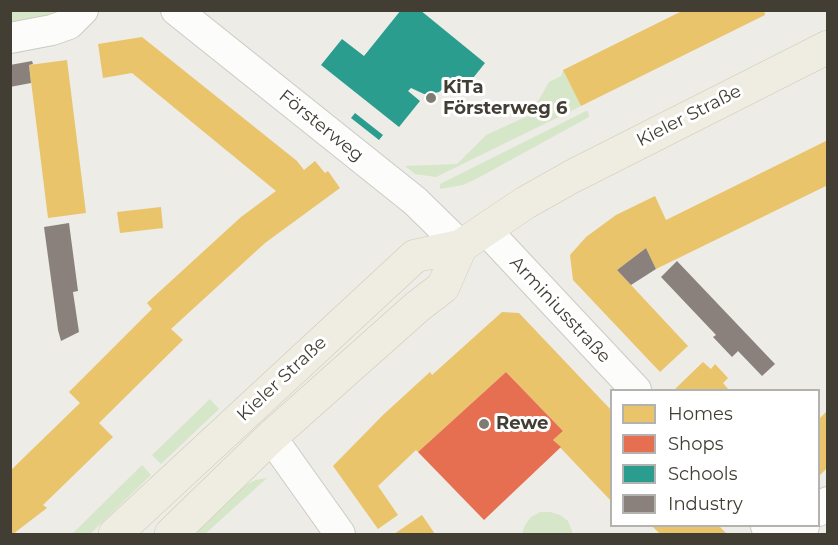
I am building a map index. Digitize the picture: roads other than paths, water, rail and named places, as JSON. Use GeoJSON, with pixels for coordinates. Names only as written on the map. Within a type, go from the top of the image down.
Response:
{"type":"FeatureCollection","features":[{"type":"Feature","properties":{"kind":"main road","name":"Kieler Straße"},"geometry":{"type":"LineString","coordinates":[[115,534],[415,256],[473,238],[571,177],[828,47]]}},
{"type":"Feature","properties":{"kind":"main road","name":"Kieler Straße"},"geometry":{"type":"LineString","coordinates":[[171,534],[271,437],[442,287],[473,238]]}},
{"type":"Feature","properties":{"kind":"street"},"geometry":{"type":"LineString","coordinates":[[10,38],[25,37],[69,24],[83,10]]}},
{"type":"Feature","properties":{"kind":"street","name":"Försterweg"},"geometry":{"type":"LineString","coordinates":[[176,10],[416,201],[473,238]]}},
{"type":"Feature","properties":{"kind":"street","name":"Arminiusstraße"},"geometry":{"type":"LineString","coordinates":[[473,238],[635,389]]}},
{"type":"Feature","properties":{"kind":"street"},"geometry":{"type":"LineString","coordinates":[[271,437],[340,534]]}},
{"type":"Feature","properties":{"kind":"place","name":"KiTa Försterweg 6"},"geometry":{"type":"Point","coordinates":[431,98]}},
{"type":"Feature","properties":{"kind":"place","name":"Rewe"},"geometry":{"type":"Point","coordinates":[484,424]}}]}
